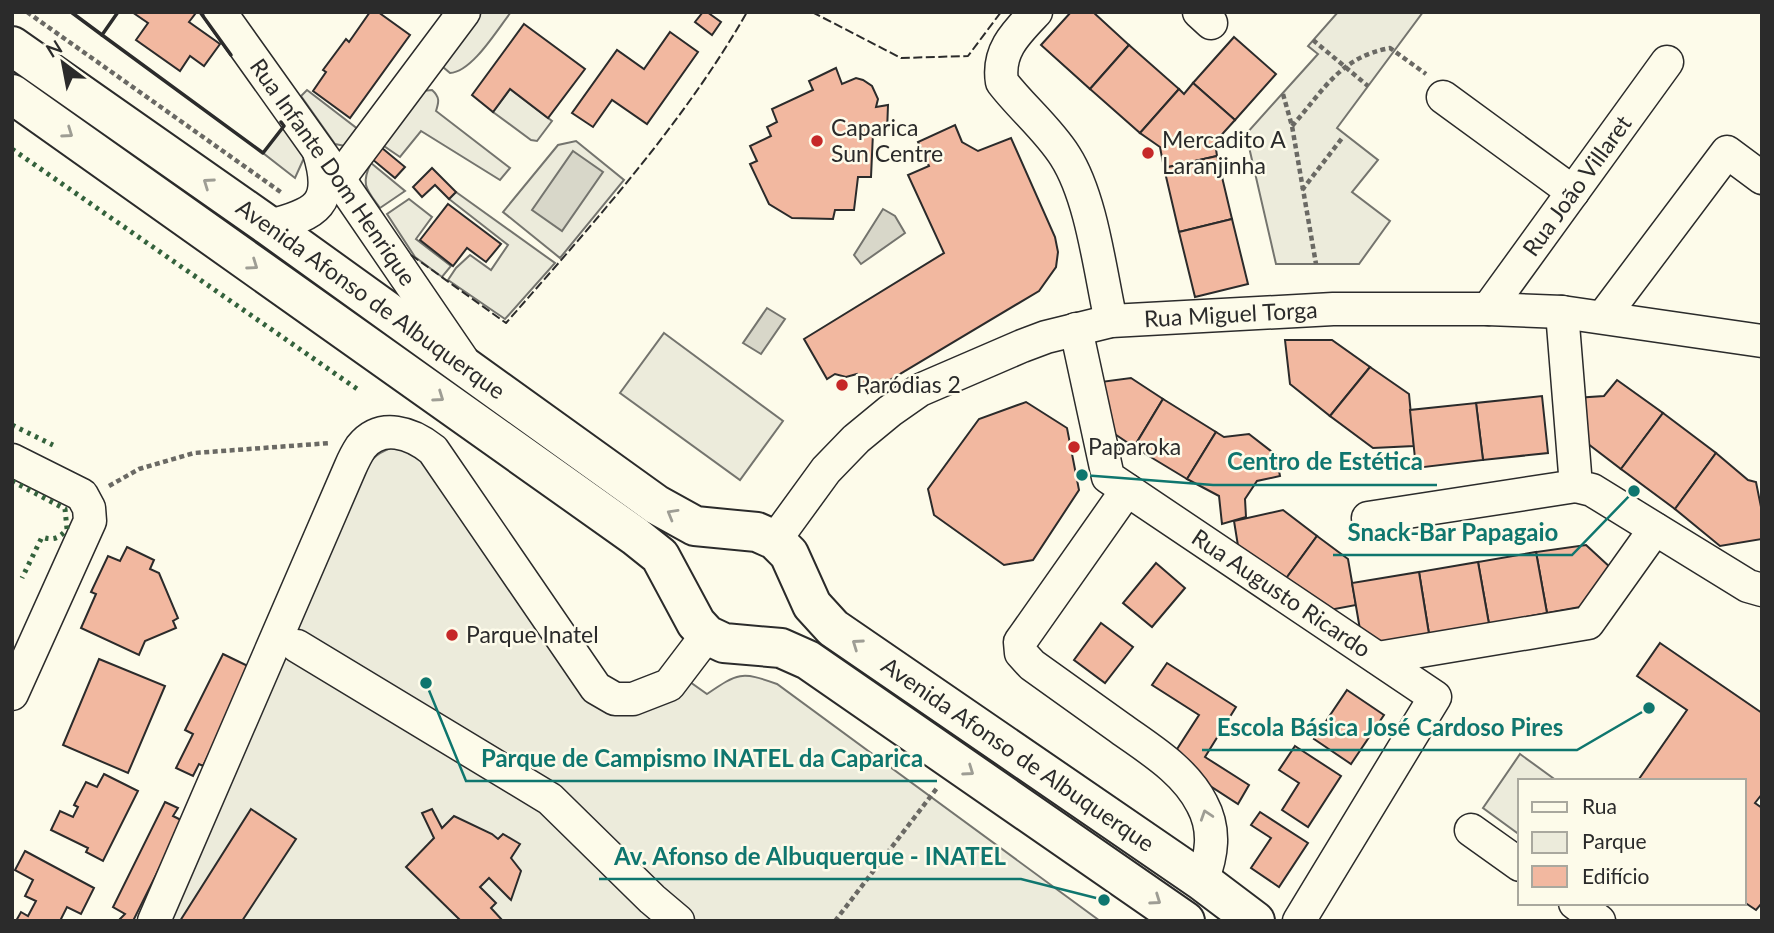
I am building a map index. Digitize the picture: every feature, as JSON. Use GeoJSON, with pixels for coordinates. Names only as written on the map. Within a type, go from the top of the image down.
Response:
{"type":"FeatureCollection","features":[{"type":"Feature","properties":{"kind":"main road","name":"Avenida Afonso de Albuquerque"},"geometry":{"type":"LineString","coordinates":[[12,46],[269,226],[648,499],[695,526],[757,531],[775,540],[789,554],[812,605],[833,628],[1202,881],[1255,921]]}},
{"type":"Feature","properties":{"kind":"main road","name":"Avenida Afonso de Albuquerque"},"geometry":{"type":"LineString","coordinates":[[12,94],[635,536],[660,556],[712,630],[780,648],[808,660],[1185,921]]}},
{"type":"Feature","properties":{"kind":"main road"},"geometry":{"type":"LineString","coordinates":[[737,529],[718,535],[703,545],[691,559],[685,576],[684,593],[712,630],[760,643],[776,634],[788,624],[795,611],[800,592],[798,572]]}},
{"type":"Feature","properties":{"kind":"street","name":"Rua Infante Dom Henrique"},"geometry":{"type":"LineString","coordinates":[[220,12],[319,150],[469,369]]}},
{"type":"Feature","properties":{"kind":"street"},"geometry":{"type":"LineString","coordinates":[[339,179],[464,12]]}},
{"type":"Feature","properties":{"kind":"street"},"geometry":{"type":"LineString","coordinates":[[1036,12],[1004,51],[1000,68],[1002,82],[1064,153],[1076,175],[1084,197],[1111,321]]}},
{"type":"Feature","properties":{"kind":"street","name":"Rua João Villaret"},"geometry":{"type":"LineString","coordinates":[[1489,309],[1667,62]]}},
{"type":"Feature","properties":{"kind":"street"},"geometry":{"type":"LineString","coordinates":[[1443,97],[1573,192]]}},
{"type":"Feature","properties":{"kind":"street"},"geometry":{"type":"LineString","coordinates":[[269,226],[296,219],[309,212],[320,201],[327,177],[319,150]]}},
{"type":"Feature","properties":{"kind":"street"},"geometry":{"type":"LineString","coordinates":[[1603,317],[1727,152],[1762,178]]}},
{"type":"Feature","properties":{"kind":"street","name":"Rua Miguel Torga"},"geometry":{"type":"LineString","coordinates":[[775,540],[805,495],[844,451],[890,411],[920,390],[1022,346],[1111,321],[1333,309],[1489,309],[1562,312],[1762,341]]}},
{"type":"Feature","properties":{"kind":"street"},"geometry":{"type":"LineString","coordinates":[[1562,312],[1576,486]]}},
{"type":"Feature","properties":{"kind":"street","name":"Rua Augusto Ricardo"},"geometry":{"type":"LineString","coordinates":[[1076,330],[1108,477],[1435,697],[1299,921]]}},
{"type":"Feature","properties":{"kind":"street"},"geometry":{"type":"LineString","coordinates":[[154,921],[350,468],[363,445],[380,434],[402,431],[420,439],[433,450],[596,688],[615,699],[633,699],[669,685],[712,630]]}},
{"type":"Feature","properties":{"kind":"street"},"geometry":{"type":"LineString","coordinates":[[12,460],[82,495],[89,508],[90,521],[12,694]]}},
{"type":"Feature","properties":{"kind":"street"},"geometry":{"type":"LineString","coordinates":[[1368,518],[1576,486],[1592,490],[1748,586],[1762,590]]}},
{"type":"Feature","properties":{"kind":"street"},"geometry":{"type":"LineString","coordinates":[[1127,490],[1020,642],[1021,653],[1032,665],[1170,764],[1191,788],[1203,804],[1211,838],[1212,849],[1202,881]]}},
{"type":"Feature","properties":{"kind":"street"},"geometry":{"type":"LineString","coordinates":[[1378,659],[1588,622],[1655,529]]}},
{"type":"Feature","properties":{"kind":"street"},"geometry":{"type":"LineString","coordinates":[[297,646],[550,799],[678,921]]}},
{"type":"Feature","properties":{"kind":"street"},"geometry":{"type":"LineString","coordinates":[[1471,830],[1518,864]]}},
{"type":"Feature","properties":{"kind":"street"},"geometry":{"type":"LineString","coordinates":[[1577,905],[1599,921]]}},
{"type":"Feature","properties":{"kind":"path"},"geometry":{"type":"LineString","coordinates":[[1313,40],[1368,86]]}},
{"type":"Feature","properties":{"kind":"path"},"geometry":{"type":"LineString","coordinates":[[1292,126],[1344,66],[1363,55],[1391,48],[1437,81],[1443,97]]}},
{"type":"Feature","properties":{"kind":"path"},"geometry":{"type":"LineString","coordinates":[[1283,94],[1292,126],[1316,264]]}},
{"type":"Feature","properties":{"kind":"path"},"geometry":{"type":"LineString","coordinates":[[1302,190],[1343,137]]}},
{"type":"Feature","properties":{"kind":"path"},"geometry":{"type":"LineString","coordinates":[[82,495],[108,487],[139,469],[194,453],[352,442],[363,445]]}},
{"type":"Feature","properties":{"kind":"path"},"geometry":{"type":"LineString","coordinates":[[835,921],[944,779]]}},
{"type":"Feature","properties":{"kind":"green space"},"geometry":{"type":"Polygon","coordinates":[[[477,12],[511,12],[467,66],[450,73],[443,67],[444,59],[477,12]]]}},
{"type":"Feature","properties":{"kind":"green space"},"geometry":{"type":"Polygon","coordinates":[[[1338,12],[1423,12],[1337,128],[1378,160],[1352,192],[1390,221],[1359,264],[1276,264],[1246,134],[1318,54],[1308,46],[1338,12]]]}},
{"type":"Feature","properties":{"kind":"green space"},"geometry":{"type":"Polygon","coordinates":[[[510,89],[552,121],[537,141],[531,140],[493,112],[510,89]]]}},
{"type":"Feature","properties":{"kind":"green space"},"geometry":{"type":"Polygon","coordinates":[[[307,90],[359,130],[345,146],[335,144],[301,96],[307,90]]]}},
{"type":"Feature","properties":{"kind":"green space"},"geometry":{"type":"Polygon","coordinates":[[[432,90],[438,100],[436,111],[510,168],[500,180],[421,131],[400,157],[381,144],[422,91],[432,90]]]}},
{"type":"Feature","properties":{"kind":"green space"},"geometry":{"type":"Polygon","coordinates":[[[284,126],[304,158],[295,178],[263,153],[284,126]]]}},
{"type":"Feature","properties":{"kind":"green space"},"geometry":{"type":"Polygon","coordinates":[[[576,141],[624,180],[560,258],[503,212],[558,145],[576,141]]]}},
{"type":"Feature","properties":{"kind":"green space"},"geometry":{"type":"Polygon","coordinates":[[[371,163],[405,191],[380,208],[366,187],[371,163]]]}},
{"type":"Feature","properties":{"kind":"green space"},"geometry":{"type":"Polygon","coordinates":[[[456,192],[555,263],[505,319],[448,280],[470,255],[491,270],[508,245],[449,199],[456,192]]]}},
{"type":"Feature","properties":{"kind":"green space"},"geometry":{"type":"Polygon","coordinates":[[[409,199],[432,217],[416,239],[451,266],[442,277],[415,257],[387,214],[409,199]]]}},
{"type":"Feature","properties":{"kind":"green space"},"geometry":{"type":"Polygon","coordinates":[[[664,333],[783,421],[740,480],[620,393],[664,333]]]}},
{"type":"Feature","properties":{"kind":"green space"},"geometry":{"type":"Polygon","coordinates":[[[399,445],[412,445],[588,694],[690,682],[707,694],[740,676],[755,677],[777,684],[1100,921],[170,921],[361,475],[377,456],[399,445]]]}},
{"type":"Feature","properties":{"kind":"green space"},"geometry":{"type":"Polygon","coordinates":[[[1520,754],[1554,779],[1518,779],[1518,834],[1483,808],[1520,754]]]}},
{"type":"Feature","properties":{"kind":"shaded area"},"geometry":{"type":"Polygon","coordinates":[[[573,151],[603,172],[562,231],[532,210],[573,151]]]}},
{"type":"Feature","properties":{"kind":"shaded area"},"geometry":{"type":"Polygon","coordinates":[[[883,209],[895,216],[905,233],[861,264],[854,255],[883,209]]]}},
{"type":"Feature","properties":{"kind":"shaded area"},"geometry":{"type":"Polygon","coordinates":[[[767,308],[785,319],[761,354],[743,343],[767,308]]]}},
{"type":"Feature","properties":{"kind":"building"},"geometry":{"type":"Polygon","coordinates":[[[132,12],[193,12],[195,14],[189,22],[220,44],[204,66],[190,56],[180,71],[136,40],[148,23],[132,12]]]}},
{"type":"Feature","properties":{"kind":"building"},"geometry":{"type":"Polygon","coordinates":[[[370,12],[378,12],[410,35],[350,118],[313,91],[326,72],[323,70],[346,39],[349,42],[370,12]]]}},
{"type":"Feature","properties":{"kind":"building"},"geometry":{"type":"Polygon","coordinates":[[[703,12],[721,22],[712,35],[695,22],[703,12]]]}},
{"type":"Feature","properties":{"kind":"building"},"geometry":{"type":"Polygon","coordinates":[[[1071,12],[1093,12],[1129,45],[1090,89],[1041,45],[1071,12]]]}},
{"type":"Feature","properties":{"kind":"building"},"geometry":{"type":"Polygon","coordinates":[[[524,24],[585,69],[548,118],[510,89],[493,112],[472,95],[524,24]]]}},
{"type":"Feature","properties":{"kind":"building"},"geometry":{"type":"Polygon","coordinates":[[[670,32],[698,52],[647,124],[612,100],[593,127],[572,113],[617,50],[644,69],[670,32]]]}},
{"type":"Feature","properties":{"kind":"building"},"geometry":{"type":"Polygon","coordinates":[[[1234,37],[1276,74],[1235,120],[1193,83],[1234,37]]]}},
{"type":"Feature","properties":{"kind":"building"},"geometry":{"type":"Polygon","coordinates":[[[1129,45],[1179,89],[1140,133],[1090,89],[1129,45]]]}},
{"type":"Feature","properties":{"kind":"building","name":"Caparica Sun Centre"},"geometry":{"type":"Polygon","coordinates":[[[836,68],[842,84],[856,78],[863,80],[872,86],[878,99],[876,107],[888,105],[887,132],[873,133],[871,177],[858,177],[854,210],[835,210],[833,219],[792,218],[769,204],[750,164],[757,161],[750,146],[771,136],[767,127],[777,122],[772,109],[813,90],[809,81],[836,68]]]}},
{"type":"Feature","properties":{"kind":"building"},"geometry":{"type":"Polygon","coordinates":[[[1193,83],[1235,120],[1215,142],[1217,156],[1164,168],[1160,147],[1140,133],[1179,89],[1184,94],[1193,83]]]}},
{"type":"Feature","properties":{"kind":"building"},"geometry":{"type":"Polygon","coordinates":[[[955,125],[962,142],[978,151],[1011,138],[1055,237],[1058,252],[1056,267],[1039,291],[868,393],[857,374],[846,377],[835,374],[827,379],[804,339],[944,253],[908,175],[929,166],[918,142],[955,125]]]}},
{"type":"Feature","properties":{"kind":"building"},"geometry":{"type":"Polygon","coordinates":[[[382,148],[405,167],[395,178],[372,159],[382,148]]]}},
{"type":"Feature","properties":{"kind":"building"},"geometry":{"type":"Polygon","coordinates":[[[1217,156],[1232,219],[1179,232],[1164,168],[1217,156]]]}},
{"type":"Feature","properties":{"kind":"building"},"geometry":{"type":"Polygon","coordinates":[[[432,168],[456,192],[449,199],[435,185],[422,197],[413,187],[432,168]]]}},
{"type":"Feature","properties":{"kind":"building"},"geometry":{"type":"Polygon","coordinates":[[[448,204],[501,244],[486,262],[467,248],[453,266],[420,240],[448,204]]]}},
{"type":"Feature","properties":{"kind":"building"},"geometry":{"type":"Polygon","coordinates":[[[1232,219],[1248,284],[1195,297],[1179,232],[1232,219]]]}},
{"type":"Feature","properties":{"kind":"building"},"geometry":{"type":"Polygon","coordinates":[[[1285,340],[1332,340],[1370,367],[1330,416],[1290,384],[1285,340]]]}},
{"type":"Feature","properties":{"kind":"building"},"geometry":{"type":"Polygon","coordinates":[[[1370,367],[1409,394],[1414,446],[1373,448],[1330,416],[1370,367]]]}},
{"type":"Feature","properties":{"kind":"building"},"geometry":{"type":"Polygon","coordinates":[[[1131,378],[1163,399],[1134,447],[1103,426],[1093,383],[1131,378]]]}},
{"type":"Feature","properties":{"kind":"building"},"geometry":{"type":"Polygon","coordinates":[[[1617,380],[1663,413],[1621,469],[1579,437],[1575,398],[1604,396],[1617,380]]]}},
{"type":"Feature","properties":{"kind":"building"},"geometry":{"type":"Polygon","coordinates":[[[1542,396],[1548,453],[1483,460],[1476,403],[1542,396]]]}},
{"type":"Feature","properties":{"kind":"building"},"geometry":{"type":"Polygon","coordinates":[[[1163,399],[1216,432],[1187,479],[1134,447],[1163,399]]]}},
{"type":"Feature","properties":{"kind":"building"},"geometry":{"type":"Polygon","coordinates":[[[1026,402],[1067,428],[1079,490],[1033,560],[1004,565],[934,515],[928,489],[979,419],[1026,402]]]}},
{"type":"Feature","properties":{"kind":"building"},"geometry":{"type":"Polygon","coordinates":[[[1476,403],[1483,460],[1416,468],[1410,410],[1476,403]]]}},
{"type":"Feature","properties":{"kind":"building"},"geometry":{"type":"Polygon","coordinates":[[[1663,413],[1716,453],[1675,509],[1621,469],[1663,413]]]}},
{"type":"Feature","properties":{"kind":"building"},"geometry":{"type":"Polygon","coordinates":[[[1216,432],[1224,437],[1249,434],[1276,455],[1280,476],[1257,481],[1245,499],[1246,517],[1222,524],[1219,496],[1187,479],[1216,432]]]}},
{"type":"Feature","properties":{"kind":"building"},"geometry":{"type":"Polygon","coordinates":[[[1716,453],[1748,480],[1756,482],[1762,512],[1762,539],[1720,546],[1675,509],[1716,453]]]}},
{"type":"Feature","properties":{"kind":"building"},"geometry":{"type":"Polygon","coordinates":[[[1283,510],[1317,536],[1282,584],[1239,552],[1234,521],[1283,510]]]}},
{"type":"Feature","properties":{"kind":"building"},"geometry":{"type":"Polygon","coordinates":[[[1317,536],[1348,559],[1356,605],[1319,612],[1282,584],[1317,536]]]}},
{"type":"Feature","properties":{"kind":"building"},"geometry":{"type":"Polygon","coordinates":[[[1586,545],[1612,569],[1591,605],[1547,613],[1536,552],[1586,545]]]}},
{"type":"Feature","properties":{"kind":"building"},"geometry":{"type":"Polygon","coordinates":[[[127,547],[154,560],[150,569],[159,573],[178,618],[173,621],[176,628],[145,641],[139,655],[81,628],[96,594],[91,592],[108,556],[120,561],[127,547]]]}},
{"type":"Feature","properties":{"kind":"building"},"geometry":{"type":"Polygon","coordinates":[[[1536,552],[1547,613],[1489,624],[1478,562],[1536,552]]]}},
{"type":"Feature","properties":{"kind":"building"},"geometry":{"type":"Polygon","coordinates":[[[1478,562],[1489,624],[1429,634],[1419,572],[1478,562]]]}},
{"type":"Feature","properties":{"kind":"building"},"geometry":{"type":"Polygon","coordinates":[[[1156,563],[1185,588],[1152,627],[1123,603],[1156,563]]]}},
{"type":"Feature","properties":{"kind":"building"},"geometry":{"type":"Polygon","coordinates":[[[1419,572],[1429,634],[1363,647],[1352,583],[1419,572]]]}},
{"type":"Feature","properties":{"kind":"building"},"geometry":{"type":"Polygon","coordinates":[[[1101,623],[1133,647],[1105,683],[1074,660],[1101,623]]]}},
{"type":"Feature","properties":{"kind":"building"},"geometry":{"type":"Polygon","coordinates":[[[1660,643],[1762,713],[1762,794],[1755,803],[1762,808],[1762,903],[1756,910],[1746,903],[1746,779],[1639,779],[1687,710],[1637,676],[1660,643]]]}},
{"type":"Feature","properties":{"kind":"building"},"geometry":{"type":"Polygon","coordinates":[[[223,654],[252,668],[203,766],[199,764],[193,776],[176,768],[193,734],[185,730],[223,654]]]}},
{"type":"Feature","properties":{"kind":"building"},"geometry":{"type":"Polygon","coordinates":[[[99,659],[165,686],[128,773],[63,745],[99,659]]]}},
{"type":"Feature","properties":{"kind":"building"},"geometry":{"type":"Polygon","coordinates":[[[1167,663],[1236,707],[1205,757],[1249,785],[1238,804],[1170,760],[1199,715],[1152,685],[1167,663]]]}},
{"type":"Feature","properties":{"kind":"building"},"geometry":{"type":"Polygon","coordinates":[[[1347,690],[1384,715],[1351,764],[1314,739],[1347,690]]]}},
{"type":"Feature","properties":{"kind":"building"},"geometry":{"type":"Polygon","coordinates":[[[1295,746],[1341,776],[1308,827],[1282,810],[1299,783],[1279,770],[1295,746]]]}},
{"type":"Feature","properties":{"kind":"building"},"geometry":{"type":"Polygon","coordinates":[[[104,774],[138,791],[103,861],[86,852],[88,848],[51,830],[60,811],[73,817],[78,807],[74,805],[86,782],[97,787],[104,774]]]}},
{"type":"Feature","properties":{"kind":"building"},"geometry":{"type":"Polygon","coordinates":[[[165,802],[178,808],[173,816],[183,821],[133,921],[118,921],[125,914],[113,907],[165,802]]]}},
{"type":"Feature","properties":{"kind":"building"},"geometry":{"type":"Polygon","coordinates":[[[251,809],[296,839],[242,921],[180,921],[251,809]]]}},
{"type":"Feature","properties":{"kind":"building"},"geometry":{"type":"Polygon","coordinates":[[[432,809],[442,828],[454,816],[498,839],[503,834],[520,844],[511,858],[521,871],[511,900],[489,878],[480,887],[496,903],[491,908],[503,921],[461,921],[406,867],[434,838],[422,813],[432,809]]]}},
{"type":"Feature","properties":{"kind":"building"},"geometry":{"type":"Polygon","coordinates":[[[1260,812],[1308,843],[1279,887],[1251,868],[1271,838],[1251,825],[1260,812]]]}},
{"type":"Feature","properties":{"kind":"building"},"geometry":{"type":"Polygon","coordinates":[[[25,851],[94,888],[81,914],[67,907],[60,921],[16,921],[21,912],[28,916],[36,901],[25,896],[33,880],[15,870],[25,851]]]}},
{"type":"Feature","properties":{"kind":"hedge"},"geometry":{"type":"LineString","coordinates":[[12,149],[360,391]]}},
{"type":"Feature","properties":{"kind":"hedge"},"geometry":{"type":"LineString","coordinates":[[12,425],[53,445]]}},
{"type":"Feature","properties":{"kind":"hedge"},"geometry":{"type":"LineString","coordinates":[[12,481],[65,509],[67,529],[56,538],[42,537],[22,578]]}},
{"type":"Feature","properties":{"kind":"fence"},"geometry":{"type":"LineString","coordinates":[[411,255],[506,323],[603,212],[665,134],[695,94],[747,12]]}},
{"type":"Feature","properties":{"kind":"fence"},"geometry":{"type":"LineString","coordinates":[[812,12],[901,58],[968,56],[1001,12]]}},
{"type":"Feature","properties":{"kind":"wall"},"geometry":{"type":"LineString","coordinates":[[71,12],[102,35]]}},
{"type":"Feature","properties":{"kind":"wall"},"geometry":{"type":"LineString","coordinates":[[118,12],[102,35],[263,153],[284,126],[281,122]]}},
{"type":"Feature","properties":{"kind":"wall"},"geometry":{"type":"LineString","coordinates":[[200,12],[231,55]]}},
{"type":"Feature","properties":{"kind":"place","name":"Caparica Sun Centre"},"geometry":{"type":"Point","coordinates":[817,141]}},
{"type":"Feature","properties":{"kind":"place","name":"Mercadito A Laranjinha"},"geometry":{"type":"Point","coordinates":[1148,153]}},
{"type":"Feature","properties":{"kind":"place","name":"Paródias 2"},"geometry":{"type":"Point","coordinates":[842,385]}},
{"type":"Feature","properties":{"kind":"place","name":"Paparoka"},"geometry":{"type":"Point","coordinates":[1074,447]}},
{"type":"Feature","properties":{"kind":"place","name":"Centro de Estética"},"geometry":{"type":"Point","coordinates":[1082,475]}},
{"type":"Feature","properties":{"kind":"place","name":"Snack-Bar Papagaio"},"geometry":{"type":"Point","coordinates":[1634,491]}},
{"type":"Feature","properties":{"kind":"place","name":"Parque Inatel"},"geometry":{"type":"Point","coordinates":[452,635]}},
{"type":"Feature","properties":{"kind":"place","name":"Parque de Campismo INATEL da Caparica"},"geometry":{"type":"Point","coordinates":[426,683]}},
{"type":"Feature","properties":{"kind":"place","name":"Escola Básica José Cardoso Pires"},"geometry":{"type":"Point","coordinates":[1649,708]}},
{"type":"Feature","properties":{"kind":"place","name":"Av. Afonso de Albuquerque - INATEL"},"geometry":{"type":"Point","coordinates":[1104,900]}}]}
